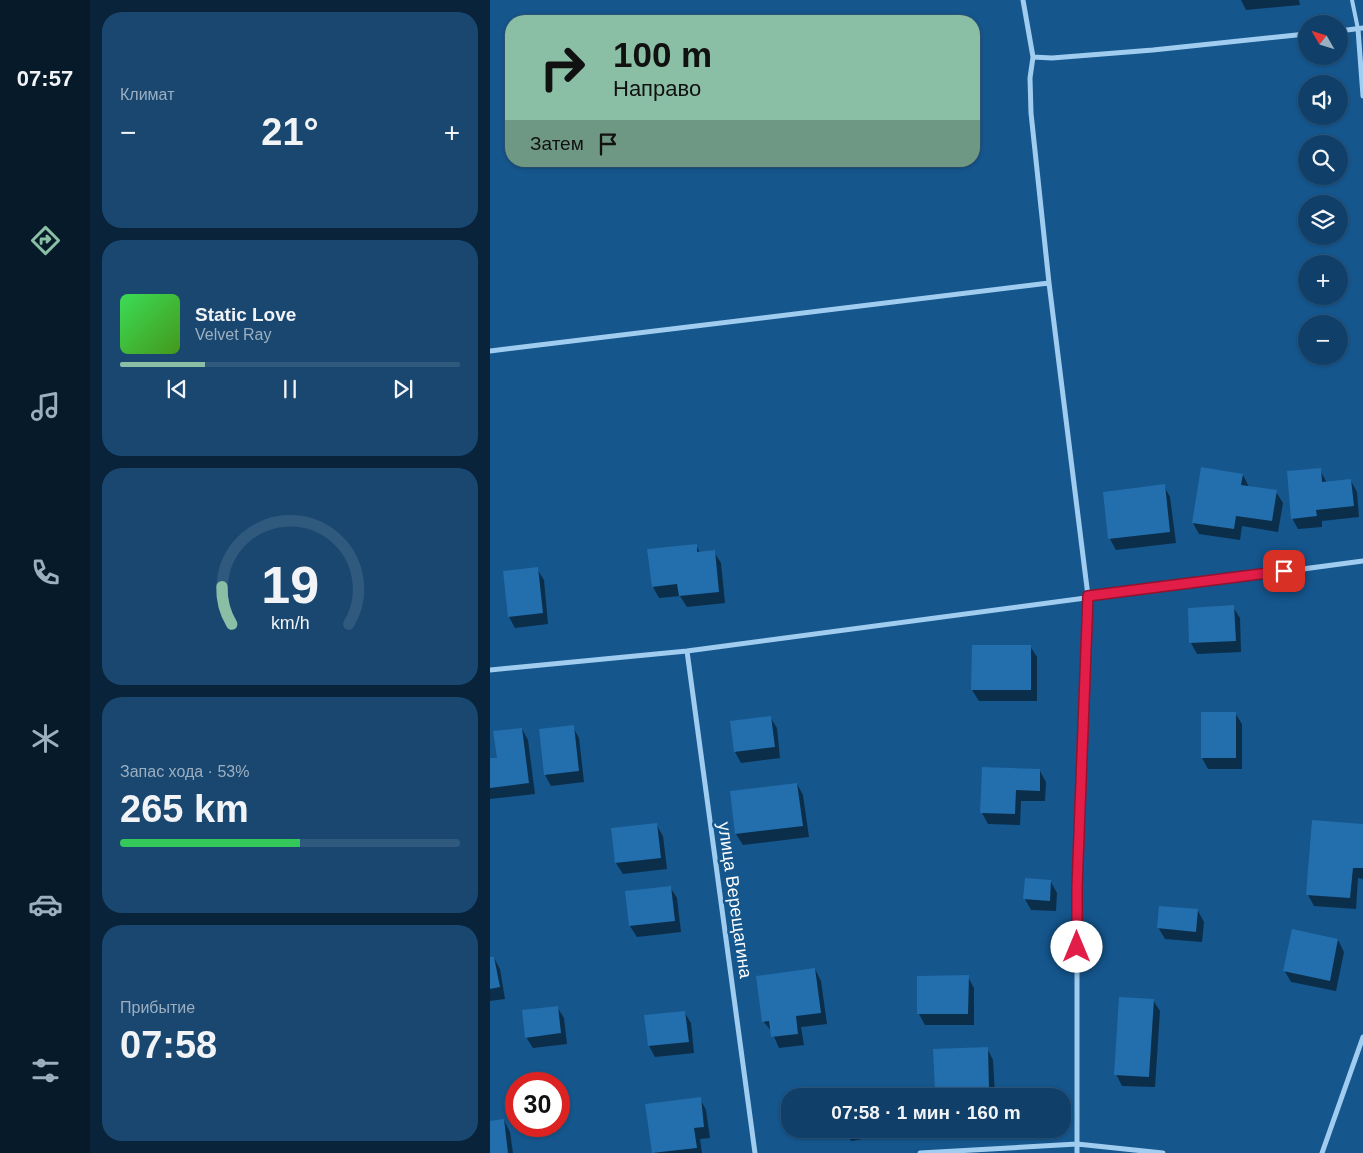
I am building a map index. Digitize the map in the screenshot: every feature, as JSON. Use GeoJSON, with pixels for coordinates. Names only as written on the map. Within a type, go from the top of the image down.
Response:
{"type":"FeatureCollection","features":[{"type":"Feature","properties":{"kind":"street"},"geometry":{"type":"LineString","coordinates":[[1023,0],[1033,57],[1030,78],[1031,113],[1048,283],[1088,596],[1077,888],[1077,1153]]}},
{"type":"Feature","properties":{"kind":"street"},"geometry":{"type":"LineString","coordinates":[[1360,29],[1363,96]]}},
{"type":"Feature","properties":{"kind":"street"},"geometry":{"type":"LineString","coordinates":[[1033,57],[1052,58],[1153,50],[1298,35]]}},
{"type":"Feature","properties":{"kind":"street"},"geometry":{"type":"LineString","coordinates":[[490,351],[1048,283]]}},
{"type":"Feature","properties":{"kind":"street"},"geometry":{"type":"LineString","coordinates":[[490,670],[687,651],[1363,560]]}},
{"type":"Feature","properties":{"kind":"street","name":"улица Верещагина"},"geometry":{"type":"LineString","coordinates":[[687,651],[755,1153]]}},
{"type":"Feature","properties":{"kind":"street"},"geometry":{"type":"LineString","coordinates":[[1322,1153],[1363,1037]]}},
{"type":"Feature","properties":{"kind":"street"},"geometry":{"type":"LineString","coordinates":[[920,1153],[1077,1144],[1163,1153]]}},
{"type":"Feature","properties":{"kind":"lane"},"geometry":{"type":"LineString","coordinates":[[1352,0],[1360,29]]}},
{"type":"Feature","properties":{"kind":"building"},"geometry":{"type":"Polygon","coordinates":[[[1201,467],[1243,474],[1241,485],[1277,490],[1272,521],[1236,516],[1234,529],[1192,523],[1201,467]]]}},
{"type":"Feature","properties":{"kind":"building"},"geometry":{"type":"Polygon","coordinates":[[[1321,468],[1322,482],[1351,479],[1354,506],[1316,510],[1317,516],[1291,519],[1287,471],[1321,468]]]}},
{"type":"Feature","properties":{"kind":"building"},"geometry":{"type":"Polygon","coordinates":[[[1165,484],[1170,532],[1108,539],[1103,492],[1165,484]]]}},
{"type":"Feature","properties":{"kind":"building"},"geometry":{"type":"Polygon","coordinates":[[[697,544],[697,552],[715,550],[719,592],[679,596],[677,584],[652,587],[647,549],[697,544]]]}},
{"type":"Feature","properties":{"kind":"building"},"geometry":{"type":"Polygon","coordinates":[[[538,567],[543,613],[508,617],[503,571],[538,567]]]}},
{"type":"Feature","properties":{"kind":"building"},"geometry":{"type":"Polygon","coordinates":[[[1234,605],[1236,641],[1189,643],[1188,608],[1234,605]]]}},
{"type":"Feature","properties":{"kind":"building"},"geometry":{"type":"Polygon","coordinates":[[[972,645],[1031,645],[1031,690],[971,690],[972,645]]]}},
{"type":"Feature","properties":{"kind":"building"},"geometry":{"type":"Polygon","coordinates":[[[1201,712],[1236,712],[1236,758],[1201,758],[1201,712]]]}},
{"type":"Feature","properties":{"kind":"building"},"geometry":{"type":"Polygon","coordinates":[[[771,716],[775,747],[734,752],[730,721],[771,716]]]}},
{"type":"Feature","properties":{"kind":"building"},"geometry":{"type":"Polygon","coordinates":[[[574,725],[579,771],[544,775],[539,729],[574,725]]]}},
{"type":"Feature","properties":{"kind":"building"},"geometry":{"type":"Polygon","coordinates":[[[522,728],[529,783],[490,788],[490,758],[497,758],[493,731],[522,728]]]}},
{"type":"Feature","properties":{"kind":"building"},"geometry":{"type":"Polygon","coordinates":[[[982,767],[1040,769],[1040,791],[1016,790],[1015,814],[980,813],[982,767]]]}},
{"type":"Feature","properties":{"kind":"building"},"geometry":{"type":"Polygon","coordinates":[[[797,783],[803,826],[735,834],[730,791],[797,783]]]}},
{"type":"Feature","properties":{"kind":"building"},"geometry":{"type":"Polygon","coordinates":[[[1312,820],[1363,824],[1363,868],[1353,868],[1350,898],[1306,895],[1312,820]]]}},
{"type":"Feature","properties":{"kind":"building"},"geometry":{"type":"Polygon","coordinates":[[[657,823],[661,858],[615,863],[611,828],[657,823]]]}},
{"type":"Feature","properties":{"kind":"building"},"geometry":{"type":"Polygon","coordinates":[[[1025,878],[1051,880],[1050,901],[1023,899],[1025,878]]]}},
{"type":"Feature","properties":{"kind":"building"},"geometry":{"type":"Polygon","coordinates":[[[671,886],[675,921],[629,926],[625,891],[671,886]]]}},
{"type":"Feature","properties":{"kind":"building"},"geometry":{"type":"Polygon","coordinates":[[[1159,906],[1198,909],[1196,932],[1157,928],[1159,906]]]}},
{"type":"Feature","properties":{"kind":"building"},"geometry":{"type":"Polygon","coordinates":[[[1292,929],[1338,939],[1330,981],[1283,971],[1292,929]]]}},
{"type":"Feature","properties":{"kind":"building"},"geometry":{"type":"Polygon","coordinates":[[[490,957],[494,957],[500,987],[490,989],[490,957]]]}},
{"type":"Feature","properties":{"kind":"building"},"geometry":{"type":"Polygon","coordinates":[[[815,968],[821,1013],[796,1016],[798,1034],[771,1037],[769,1021],[762,1022],[756,976],[815,968]]]}},
{"type":"Feature","properties":{"kind":"building"},"geometry":{"type":"Polygon","coordinates":[[[969,975],[968,1014],[917,1014],[917,976],[969,975]]]}},
{"type":"Feature","properties":{"kind":"building"},"geometry":{"type":"Polygon","coordinates":[[[1119,997],[1154,999],[1149,1077],[1114,1075],[1119,997]]]}},
{"type":"Feature","properties":{"kind":"building"},"geometry":{"type":"Polygon","coordinates":[[[558,1006],[561,1033],[525,1038],[522,1010],[558,1006]]]}},
{"type":"Feature","properties":{"kind":"building"},"geometry":{"type":"Polygon","coordinates":[[[685,1011],[689,1042],[648,1046],[644,1015],[685,1011]]]}},
{"type":"Feature","properties":{"kind":"building"},"geometry":{"type":"Polygon","coordinates":[[[988,1047],[989,1088],[935,1088],[933,1049],[988,1047]]]}},
{"type":"Feature","properties":{"kind":"building"},"geometry":{"type":"Polygon","coordinates":[[[701,1097],[704,1127],[694,1128],[697,1148],[652,1153],[645,1104],[701,1097]]]}},
{"type":"Feature","properties":{"kind":"building"},"geometry":{"type":"Polygon","coordinates":[[[504,1119],[508,1153],[490,1153],[490,1121],[504,1119]]]}},
{"type":"Feature","properties":{"kind":"route"},"geometry":{"type":"LineString","coordinates":[[1077,947],[1077,888],[1088,596],[1284,571]]}}]}
